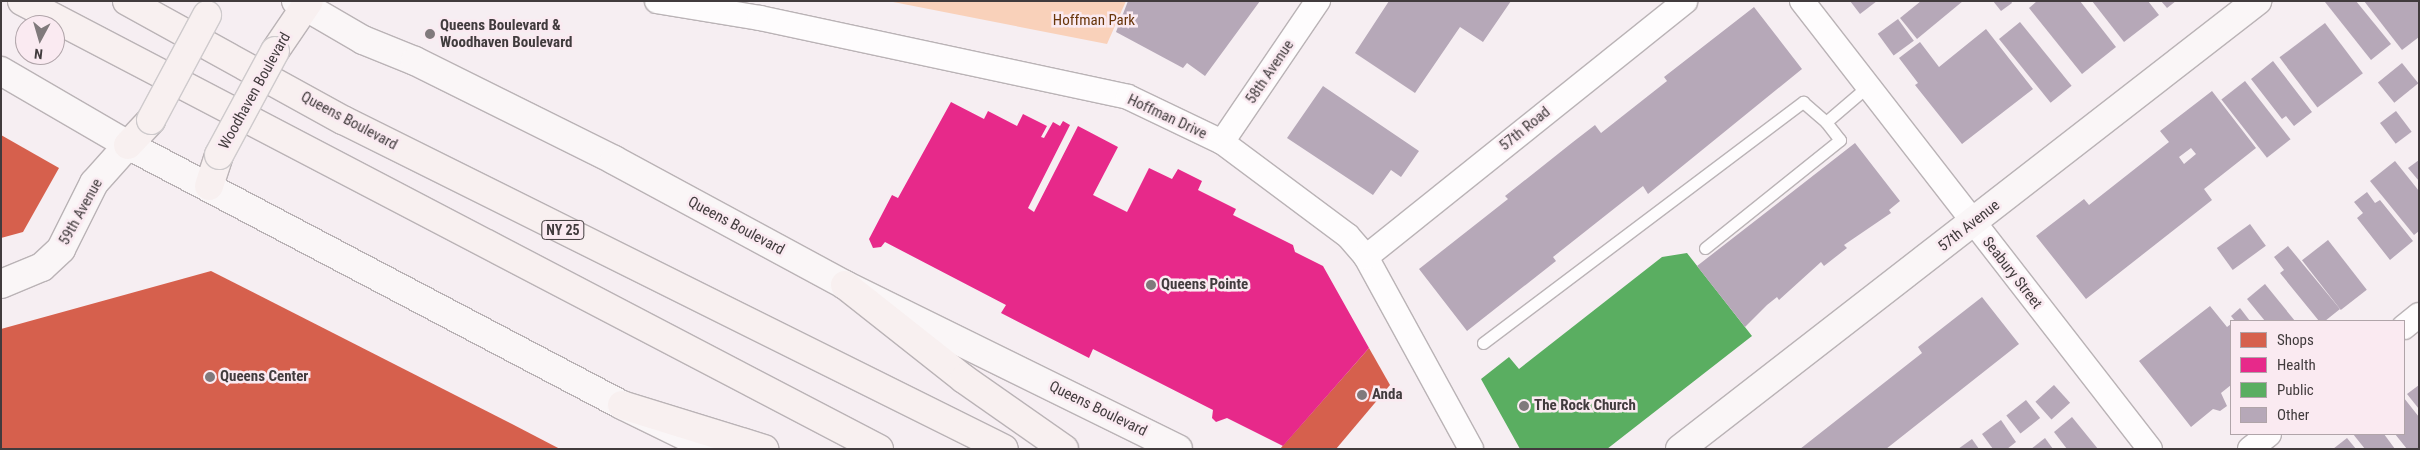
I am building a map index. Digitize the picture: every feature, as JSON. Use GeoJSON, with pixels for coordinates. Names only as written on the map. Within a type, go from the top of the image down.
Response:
{"type":"FeatureCollection","features":[{"type":"Feature","properties":{"kind":"main road"},"geometry":{"type":"LineString","coordinates":[[22,1],[879,449]]}},
{"type":"Feature","properties":{"kind":"main road","name":"Queens Boulevard"},"geometry":{"type":"LineString","coordinates":[[127,1],[344,120],[1004,449]]}},
{"type":"Feature","properties":{"kind":"main road","name":"Woodhaven Boulevard"},"geometry":{"type":"LineString","coordinates":[[209,186],[218,155],[303,3]]}},
{"type":"Feature","properties":{"kind":"main road"},"geometry":{"type":"LineString","coordinates":[[128,145],[151,120],[211,8]]}},
{"type":"Feature","properties":{"kind":"main road"},"geometry":{"type":"LineString","coordinates":[[845,285],[964,380],[1064,449]]}},
{"type":"Feature","properties":{"kind":"main road"},"geometry":{"type":"LineString","coordinates":[[622,405],[764,449]]}},
{"type":"Feature","properties":{"kind":"street","name":"Hoffman Drive"},"geometry":{"type":"LineString","coordinates":[[657,1],[760,18],[1128,97],[1222,142],[1348,236],[1366,257],[1471,449]]}},
{"type":"Feature","properties":{"kind":"street","name":"58th Avenue"},"geometry":{"type":"LineString","coordinates":[[1222,142],[1318,1]]}},
{"type":"Feature","properties":{"kind":"street","name":"57th Road"},"geometry":{"type":"LineString","coordinates":[[1366,257],[1684,1]]}},
{"type":"Feature","properties":{"kind":"street","name":"Seabury Street"},"geometry":{"type":"LineString","coordinates":[[1802,1],[1973,224],[2150,449]]}},
{"type":"Feature","properties":{"kind":"street","name":"57th Avenue"},"geometry":{"type":"LineString","coordinates":[[1680,449],[1973,224],[2258,1]]}},
{"type":"Feature","properties":{"kind":"street","name":"Queens Boulevard"},"geometry":{"type":"LineString","coordinates":[[303,3],[363,40],[415,61],[614,160],[845,285],[1178,449]]}},
{"type":"Feature","properties":{"kind":"street"},"geometry":{"type":"LineString","coordinates":[[1,71],[128,145],[622,405],[712,449]]}},
{"type":"Feature","properties":{"kind":"street","name":"59th Avenue"},"geometry":{"type":"LineString","coordinates":[[1,284],[42,267],[61,249],[94,183],[128,145]]}},
{"type":"Feature","properties":{"kind":"street"},"geometry":{"type":"LineString","coordinates":[[2405,326],[2419,316]]}},
{"type":"Feature","properties":{"kind":"street"},"geometry":{"type":"LineString","coordinates":[[622,405],[666,449]]}},
{"type":"Feature","properties":{"kind":"street"},"geometry":{"type":"LineString","coordinates":[[2250,449],[2268,435]]}},
{"type":"Feature","properties":{"kind":"lane"},"geometry":{"type":"LineString","coordinates":[[1826,122],[1868,86]]}},
{"type":"Feature","properties":{"kind":"lane"},"geometry":{"type":"LineString","coordinates":[[1483,343],[1803,102],[1826,122],[1840,140],[1705,248]]}},
{"type":"Feature","properties":{"kind":"green space","name":"Hoffman Park"},"geometry":{"type":"Polygon","coordinates":[[[888,1],[1126,1],[1107,44],[888,1]]]}},
{"type":"Feature","properties":{"kind":"building: Shops"},"geometry":{"type":"Polygon","coordinates":[[[1,135],[59,168],[23,232],[1,238],[1,135]]]}},
{"type":"Feature","properties":{"kind":"building: Shops","name":"Queens Center"},"geometry":{"type":"Polygon","coordinates":[[[211,271],[560,449],[1,449],[1,329],[211,271]]]}},
{"type":"Feature","properties":{"kind":"building: Shops"},"geometry":{"type":"Polygon","coordinates":[[[1369,348],[1390,385],[1336,449],[1280,449],[1369,348]]]}},
{"type":"Feature","properties":{"kind":"building: Health","name":"Queens Pointe"},"geometry":{"type":"Polygon","coordinates":[[[951,102],[984,119],[988,111],[1017,126],[1023,114],[1047,126],[1041,137],[1044,138],[1053,122],[1060,126],[1063,121],[1070,125],[1028,208],[1034,212],[1078,126],[1118,147],[1093,195],[1127,212],[1149,168],[1172,179],[1178,169],[1202,181],[1198,190],[1236,209],[1233,215],[1293,245],[1295,252],[1323,266],[1369,348],[1283,446],[1227,418],[1216,422],[1212,418],[1213,410],[1093,349],[1089,358],[1001,313],[1006,305],[885,242],[881,247],[873,248],[869,239],[892,195],[898,198],[951,102]]]}},
{"type":"Feature","properties":{"kind":"building: Public"},"geometry":{"type":"Polygon","coordinates":[[[1687,253],[1752,336],[1607,449],[1520,449],[1481,379],[1509,357],[1519,369],[1662,257],[1687,253]]]}},
{"type":"Feature","properties":{"kind":"building: Other"},"geometry":{"type":"Polygon","coordinates":[[[1128,1],[1260,1],[1205,76],[1187,63],[1183,68],[1116,32],[1128,1]]]}},
{"type":"Feature","properties":{"kind":"building: Other"},"geometry":{"type":"Polygon","coordinates":[[[1389,1],[1511,1],[1483,42],[1460,27],[1415,93],[1355,53],[1389,1]]]}},
{"type":"Feature","properties":{"kind":"building: Other"},"geometry":{"type":"Polygon","coordinates":[[[1850,1],[1877,1],[1860,14],[1850,1]]]}},
{"type":"Feature","properties":{"kind":"building: Other"},"geometry":{"type":"Polygon","coordinates":[[[1921,1],[1963,1],[1917,39],[1900,18],[1921,1]]]}},
{"type":"Feature","properties":{"kind":"building: Other"},"geometry":{"type":"Polygon","coordinates":[[[1993,1],[2011,1],[2012,3],[2001,11],[1993,1]]]}},
{"type":"Feature","properties":{"kind":"building: Other"},"geometry":{"type":"Polygon","coordinates":[[[2037,1],[2080,1],[2116,47],[2082,74],[2029,8],[2037,1]]]}},
{"type":"Feature","properties":{"kind":"building: Other"},"geometry":{"type":"Polygon","coordinates":[[[2092,1],[2148,1],[2159,15],[2124,42],[2092,1]]]}},
{"type":"Feature","properties":{"kind":"building: Other"},"geometry":{"type":"Polygon","coordinates":[[[2161,1],[2176,1],[2167,8],[2161,1]]]}},
{"type":"Feature","properties":{"kind":"building: Other"},"geometry":{"type":"Polygon","coordinates":[[[2356,1],[2391,44],[2371,60],[2325,2],[2356,1]]]}},
{"type":"Feature","properties":{"kind":"building: Other"},"geometry":{"type":"Polygon","coordinates":[[[2364,1],[2419,1],[2419,37],[2402,50],[2364,1]]]}},
{"type":"Feature","properties":{"kind":"building: Other"},"geometry":{"type":"Polygon","coordinates":[[[1754,7],[1802,69],[1648,194],[1643,186],[1553,257],[1556,261],[1467,331],[1419,269],[1508,199],[1505,196],[1573,142],[1595,125],[1601,133],[1667,81],[1664,77],[1754,7]]]}},
{"type":"Feature","properties":{"kind":"building: Other"},"geometry":{"type":"Polygon","coordinates":[[[1898,19],[1914,41],[1894,56],[1878,34],[1898,19]]]}},
{"type":"Feature","properties":{"kind":"building: Other"},"geometry":{"type":"Polygon","coordinates":[[[2020,22],[2072,86],[2051,103],[1999,39],[2020,22]]]}},
{"type":"Feature","properties":{"kind":"building: Other"},"geometry":{"type":"Polygon","coordinates":[[[2325,23],[2363,73],[2317,108],[2279,57],[2325,23]]]}},
{"type":"Feature","properties":{"kind":"building: Other"},"geometry":{"type":"Polygon","coordinates":[[[1986,29],[2033,89],[1962,144],[1915,85],[1918,83],[1899,58],[1920,42],[1939,67],[1986,29]]]}},
{"type":"Feature","properties":{"kind":"building: Other"},"geometry":{"type":"Polygon","coordinates":[[[2273,61],[2312,112],[2294,126],[2286,116],[2282,119],[2251,79],[2273,61]]]}},
{"type":"Feature","properties":{"kind":"building: Other"},"geometry":{"type":"Polygon","coordinates":[[[2402,63],[2418,83],[2394,103],[2378,83],[2402,63]]]}},
{"type":"Feature","properties":{"kind":"building: Other"},"geometry":{"type":"Polygon","coordinates":[[[2245,81],[2291,139],[2267,158],[2221,99],[2245,81]]]}},
{"type":"Feature","properties":{"kind":"building: Other"},"geometry":{"type":"Polygon","coordinates":[[[1323,86],[1419,151],[1401,177],[1391,170],[1373,195],[1287,138],[1323,86]]]}},
{"type":"Feature","properties":{"kind":"building: Other"},"geometry":{"type":"Polygon","coordinates":[[[2212,91],[2256,148],[2204,189],[2212,200],[2086,299],[2036,236],[2084,199],[2089,205],[2169,142],[2160,131],[2212,91]],[[2191,148],[2179,157],[2184,164],[2196,154],[2191,148]]]}},
{"type":"Feature","properties":{"kind":"building: Other"},"geometry":{"type":"Polygon","coordinates":[[[2396,111],[2412,132],[2396,144],[2380,123],[2396,111]]]}},
{"type":"Feature","properties":{"kind":"building: Other"},"geometry":{"type":"Polygon","coordinates":[[[1855,143],[1900,201],[1889,210],[1891,213],[1844,245],[1847,248],[1824,266],[1821,262],[1779,300],[1777,297],[1767,305],[1745,327],[1697,266],[1855,143]]]}},
{"type":"Feature","properties":{"kind":"building: Other"},"geometry":{"type":"Polygon","coordinates":[[[2419,160],[2419,181],[2408,168],[2419,160]]]}},
{"type":"Feature","properties":{"kind":"building: Other"},"geometry":{"type":"Polygon","coordinates":[[[2395,161],[2419,191],[2419,231],[2414,235],[2370,181],[2395,161]]]}},
{"type":"Feature","properties":{"kind":"building: Other"},"geometry":{"type":"Polygon","coordinates":[[[2367,192],[2375,203],[2380,200],[2413,241],[2390,260],[2357,218],[2363,213],[2354,202],[2367,192]]]}},
{"type":"Feature","properties":{"kind":"building: Other"},"geometry":{"type":"Polygon","coordinates":[[[2250,224],[2266,246],[2233,270],[2217,248],[2250,224]]]}},
{"type":"Feature","properties":{"kind":"building: Other"},"geometry":{"type":"Polygon","coordinates":[[[2328,240],[2367,290],[2341,310],[2302,260],[2328,240]]]}},
{"type":"Feature","properties":{"kind":"building: Other"},"geometry":{"type":"Polygon","coordinates":[[[2288,246],[2340,309],[2326,320],[2318,320],[2280,273],[2284,270],[2274,257],[2288,246]]]}},
{"type":"Feature","properties":{"kind":"building: Other"},"geometry":{"type":"Polygon","coordinates":[[[2265,284],[2294,320],[2264,320],[2247,299],[2265,284]]]}},
{"type":"Feature","properties":{"kind":"building: Other"},"geometry":{"type":"Polygon","coordinates":[[[1982,297],[2019,344],[1886,449],[1800,449],[1922,353],[1918,347],[1982,297]]]}},
{"type":"Feature","properties":{"kind":"building: Other"},"geometry":{"type":"Polygon","coordinates":[[[2210,306],[2227,327],[2230,325],[2230,386],[2221,393],[2227,406],[2220,411],[2213,409],[2191,427],[2139,361],[2210,306]]]}},
{"type":"Feature","properties":{"kind":"building: Other"},"geometry":{"type":"Polygon","coordinates":[[[2240,308],[2249,320],[2234,320],[2231,316],[2240,308]]]}},
{"type":"Feature","properties":{"kind":"building: Other"},"geometry":{"type":"Polygon","coordinates":[[[2054,385],[2070,403],[2051,420],[2035,402],[2054,385]]]}},
{"type":"Feature","properties":{"kind":"building: Other"},"geometry":{"type":"Polygon","coordinates":[[[2419,385],[2419,409],[2407,394],[2419,385]]]}},
{"type":"Feature","properties":{"kind":"building: Other"},"geometry":{"type":"Polygon","coordinates":[[[2405,399],[2419,417],[2419,449],[2407,449],[2396,435],[2405,435],[2405,399]]]}},
{"type":"Feature","properties":{"kind":"building: Other"},"geometry":{"type":"Polygon","coordinates":[[[2026,400],[2040,418],[2020,434],[2006,415],[2026,400]]]}},
{"type":"Feature","properties":{"kind":"building: Other"},"geometry":{"type":"Polygon","coordinates":[[[2072,417],[2098,449],[2067,449],[2054,432],[2072,417]]]}},
{"type":"Feature","properties":{"kind":"building: Other"},"geometry":{"type":"Polygon","coordinates":[[[2001,420],[2016,442],[2007,449],[1993,449],[1982,434],[2001,420]]]}},
{"type":"Feature","properties":{"kind":"building: Other"},"geometry":{"type":"Polygon","coordinates":[[[2354,435],[2385,435],[2395,449],[2365,449],[2354,435]]]}},
{"type":"Feature","properties":{"kind":"building: Other"},"geometry":{"type":"Polygon","coordinates":[[[2045,438],[2053,449],[2031,449],[2045,438]]]}},
{"type":"Feature","properties":{"kind":"building: Other"},"geometry":{"type":"Polygon","coordinates":[[[2347,438],[2356,449],[2333,449],[2347,438]]]}},
{"type":"Feature","properties":{"kind":"building: Other"},"geometry":{"type":"Polygon","coordinates":[[[1972,439],[1979,449],[1958,449],[1972,439]]]}},
{"type":"Feature","properties":{"kind":"place","name":"Queens Boulevard & Woodhaven Boulevard"},"geometry":{"type":"Point","coordinates":[430,34]}},
{"type":"Feature","properties":{"kind":"place","name":"Queens Pointe"},"geometry":{"type":"Point","coordinates":[1151,285]}},
{"type":"Feature","properties":{"kind":"place","name":"Queens Center"},"geometry":{"type":"Point","coordinates":[210,377]}},
{"type":"Feature","properties":{"kind":"place","name":"Anda"},"geometry":{"type":"Point","coordinates":[1362,395]}},
{"type":"Feature","properties":{"kind":"place","name":"The Rock Church"},"geometry":{"type":"Point","coordinates":[1524,406]}}]}
